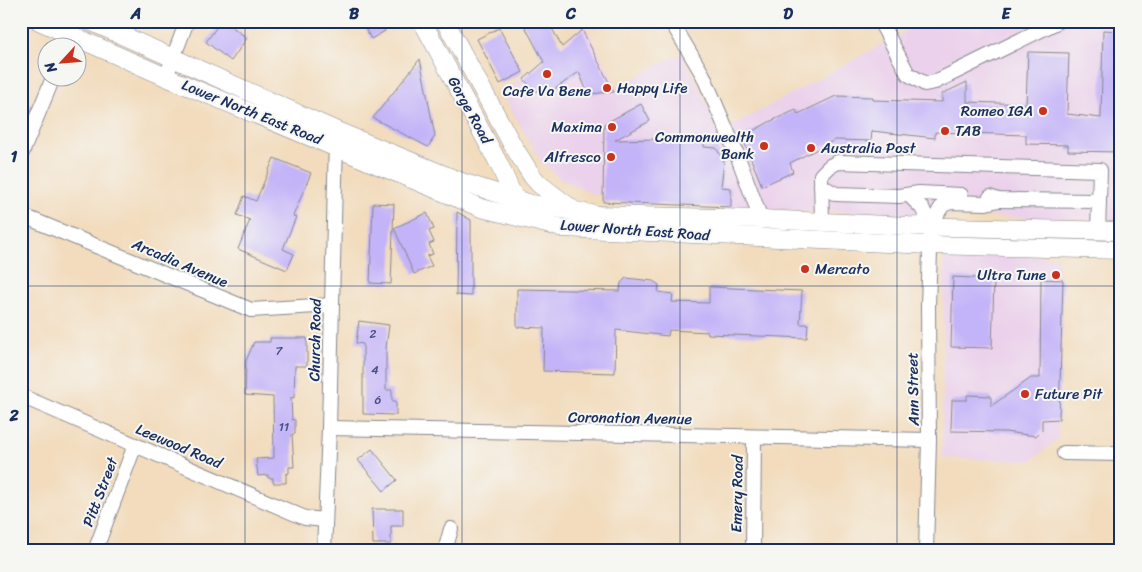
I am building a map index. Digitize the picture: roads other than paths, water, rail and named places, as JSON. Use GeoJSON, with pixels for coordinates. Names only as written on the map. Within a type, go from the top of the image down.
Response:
{"type":"FeatureCollection","features":[{"type":"Feature","properties":{"kind":"main road","name":"Lower North East Road"},"geometry":{"type":"LineString","coordinates":[[39,21],[166,77],[336,139]]}},
{"type":"Feature","properties":{"kind":"main road","name":"Lower North East Road"},"geometry":{"type":"LineString","coordinates":[[90,21],[173,58],[481,208],[514,208],[531,204],[598,215],[1121,231]]}},
{"type":"Feature","properties":{"kind":"main road","name":"Gorge Road"},"geometry":{"type":"LineString","coordinates":[[422,21],[500,164],[514,208]]}},
{"type":"Feature","properties":{"kind":"main road","name":"Gorge Road"},"geometry":{"type":"LineString","coordinates":[[445,21],[512,144],[532,176],[539,184],[574,211]]}},
{"type":"Feature","properties":{"kind":"main road","name":"Gorge Road"},"geometry":{"type":"LineString","coordinates":[[512,144],[518,185],[514,208]]}},
{"type":"Feature","properties":{"kind":"main road","name":"Lower North East Road"},"geometry":{"type":"LineString","coordinates":[[514,208],[563,228],[600,231],[930,245],[1121,250]]}},
{"type":"Feature","properties":{"kind":"street"},"geometry":{"type":"LineString","coordinates":[[166,77],[187,21]]}},
{"type":"Feature","properties":{"kind":"street"},"geometry":{"type":"LineString","coordinates":[[671,21],[703,75],[736,152],[761,219]]}},
{"type":"Feature","properties":{"kind":"street"},"geometry":{"type":"LineString","coordinates":[[880,21],[908,74],[916,81],[925,84],[935,82],[1059,21]]}},
{"type":"Feature","properties":{"kind":"street"},"geometry":{"type":"LineString","coordinates":[[21,155],[49,88]]}},
{"type":"Feature","properties":{"kind":"street","name":"Church Road"},"geometry":{"type":"LineString","coordinates":[[324,551],[336,139]]}},
{"type":"Feature","properties":{"kind":"street"},"geometry":{"type":"LineString","coordinates":[[822,222],[821,181],[830,166],[838,162],[1100,170],[1098,231]]}},
{"type":"Feature","properties":{"kind":"street"},"geometry":{"type":"LineString","coordinates":[[821,181],[836,194],[899,196],[919,193],[986,196],[998,200]]}},
{"type":"Feature","properties":{"kind":"street"},"geometry":{"type":"LineString","coordinates":[[909,195],[922,208],[931,226]]}},
{"type":"Feature","properties":{"kind":"street"},"geometry":{"type":"LineString","coordinates":[[931,226],[943,205],[950,202],[986,203],[998,200],[1099,201]]}},
{"type":"Feature","properties":{"kind":"street","name":"Arcadia Avenue"},"geometry":{"type":"LineString","coordinates":[[21,214],[251,310],[332,305]]}},
{"type":"Feature","properties":{"kind":"street","name":"Ann Street"},"geometry":{"type":"LineString","coordinates":[[926,551],[929,440],[928,304],[931,226]]}},
{"type":"Feature","properties":{"kind":"street","name":"Leewood Road"},"geometry":{"type":"LineString","coordinates":[[21,396],[305,518],[325,520]]}},
{"type":"Feature","properties":{"kind":"street","name":"Coronation Avenue"},"geometry":{"type":"LineString","coordinates":[[329,428],[929,440]]}},
{"type":"Feature","properties":{"kind":"street","name":"Emery Road"},"geometry":{"type":"LineString","coordinates":[[752,551],[754,437]]}},
{"type":"Feature","properties":{"kind":"street","name":"Pitt Street"},"geometry":{"type":"LineString","coordinates":[[95,551],[135,445]]}},
{"type":"Feature","properties":{"kind":"street"},"geometry":{"type":"LineString","coordinates":[[1064,453],[1121,454]]}},
{"type":"Feature","properties":{"kind":"street"},"geometry":{"type":"LineString","coordinates":[[445,551],[451,529]]}},
{"type":"Feature","properties":{"kind":"place","name":"Cafe Va Bene"},"geometry":{"type":"Point","coordinates":[547,74]}},
{"type":"Feature","properties":{"kind":"place","name":"Happy Life"},"geometry":{"type":"Point","coordinates":[607,88]}},
{"type":"Feature","properties":{"kind":"place","name":"Romeo IGA"},"geometry":{"type":"Point","coordinates":[1043,111]}},
{"type":"Feature","properties":{"kind":"place","name":"Maxima"},"geometry":{"type":"Point","coordinates":[612,127]}},
{"type":"Feature","properties":{"kind":"place","name":"TAB"},"geometry":{"type":"Point","coordinates":[945,131]}},
{"type":"Feature","properties":{"kind":"place","name":"Commonwealth Bank"},"geometry":{"type":"Point","coordinates":[764,146]}},
{"type":"Feature","properties":{"kind":"place","name":"Australia Post"},"geometry":{"type":"Point","coordinates":[811,148]}},
{"type":"Feature","properties":{"kind":"place","name":"Alfresco"},"geometry":{"type":"Point","coordinates":[611,157]}},
{"type":"Feature","properties":{"kind":"place","name":"Mercato"},"geometry":{"type":"Point","coordinates":[805,269]}},
{"type":"Feature","properties":{"kind":"place","name":"Ultra Tune"},"geometry":{"type":"Point","coordinates":[1056,275]}},
{"type":"Feature","properties":{"kind":"place","name":"Future Pit"},"geometry":{"type":"Point","coordinates":[1025,394]}}]}
